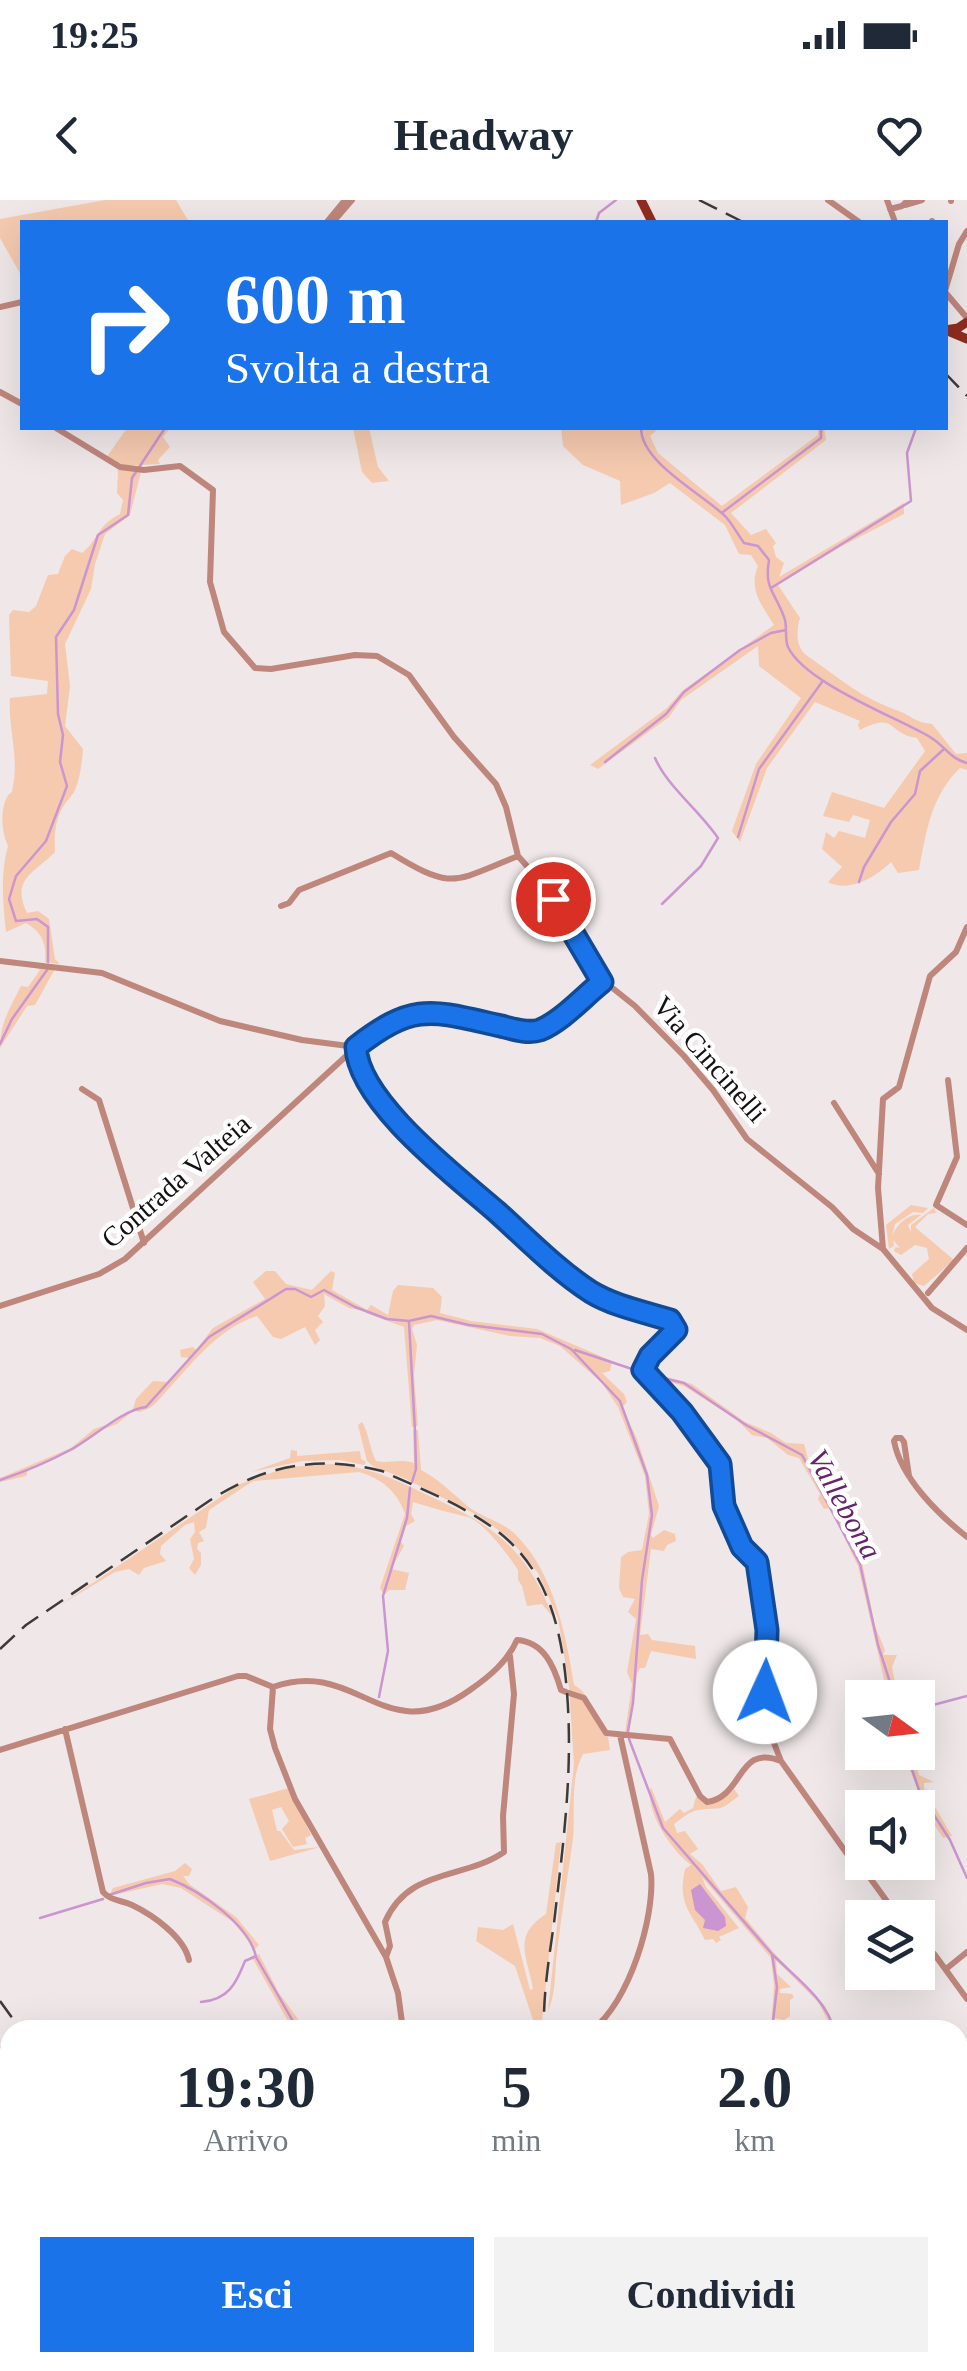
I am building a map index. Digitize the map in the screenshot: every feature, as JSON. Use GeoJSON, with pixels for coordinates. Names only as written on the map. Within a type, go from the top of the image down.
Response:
{"type":"FeatureCollection","features":[{"type":"Feature","properties":{"kind":"street"},"geometry":{"type":"LineString","coordinates":[[332,220],[348,200]]}},
{"type":"Feature","properties":{"kind":"street"},"geometry":{"type":"LineString","coordinates":[[828,200],[857,220]]}},
{"type":"Feature","properties":{"kind":"street"},"geometry":{"type":"LineString","coordinates":[[888,200],[894,220]]}},
{"type":"Feature","properties":{"kind":"street"},"geometry":{"type":"LineString","coordinates":[[890,209],[922,200]]}},
{"type":"Feature","properties":{"kind":"street"},"geometry":{"type":"LineString","coordinates":[[948,290],[959,244],[967,231]]}},
{"type":"Feature","properties":{"kind":"street"},"geometry":{"type":"LineString","coordinates":[[948,296],[963,328]]}},
{"type":"Feature","properties":{"kind":"street","name":"Via Cincinelli"},"geometry":{"type":"LineString","coordinates":[[59,430],[129,470],[180,466],[213,490],[210,582],[224,632],[255,668],[271,669],[355,655],[376,656],[409,674],[462,748],[496,784],[518,856],[550,892],[602,982],[635,1006],[684,1056],[747,1139],[832,1207],[853,1229],[883,1249],[912,1287],[925,1292]]}},
{"type":"Feature","properties":{"kind":"street"},"geometry":{"type":"LineString","coordinates":[[281,906],[289,903],[299,890],[391,853],[431,877],[451,880],[518,856]]}},
{"type":"Feature","properties":{"kind":"street"},"geometry":{"type":"LineString","coordinates":[[883,1249],[883,1100],[899,1087],[930,976],[956,952],[967,927]]}},
{"type":"Feature","properties":{"kind":"street"},"geometry":{"type":"LineString","coordinates":[[0,962],[114,976],[220,1022],[356,1047],[368,1084],[408,1133],[513,1227],[591,1292],[675,1324],[676,1330],[650,1356],[643,1372],[672,1400],[720,1464],[724,1506],[742,1547],[757,1562],[767,1630],[765,1692],[772,1738],[782,1762],[847,1854],[865,1870],[887,1900]]}},
{"type":"Feature","properties":{"kind":"street","name":"Contrada Valteia"},"geometry":{"type":"LineString","coordinates":[[0,1306],[99,1274],[126,1259],[356,1047],[394,1020],[437,1012],[537,1031],[602,982]]}},
{"type":"Feature","properties":{"kind":"street"},"geometry":{"type":"LineString","coordinates":[[948,1080],[957,1157],[936,1205],[967,1225]]}},
{"type":"Feature","properties":{"kind":"street"},"geometry":{"type":"LineString","coordinates":[[82,1089],[98,1100],[144,1243]]}},
{"type":"Feature","properties":{"kind":"street"},"geometry":{"type":"LineString","coordinates":[[834,1103],[880,1176]]}},
{"type":"Feature","properties":{"kind":"street"},"geometry":{"type":"LineString","coordinates":[[967,1248],[925,1292],[932,1308],[967,1330]]}},
{"type":"Feature","properties":{"kind":"street"},"geometry":{"type":"LineString","coordinates":[[909,1476],[904,1442],[896,1438],[899,1463],[909,1476],[967,1538]]}},
{"type":"Feature","properties":{"kind":"street"},"geometry":{"type":"LineString","coordinates":[[386,1956],[390,1946],[385,1922],[402,1897],[427,1878],[494,1859],[504,1852],[503,1816],[514,1694],[510,1656],[516,1640],[532,1643],[551,1660],[561,1690],[584,1698],[602,1730],[670,1738],[706,1802],[724,1796],[756,1758],[764,1756],[782,1762]]}},
{"type":"Feature","properties":{"kind":"street"},"geometry":{"type":"LineString","coordinates":[[0,1750],[238,1676],[273,1688],[292,1681],[324,1682],[402,1713],[417,1714],[436,1710],[461,1696],[510,1656]]}},
{"type":"Feature","properties":{"kind":"street"},"geometry":{"type":"LineString","coordinates":[[273,1688],[272,1738],[295,1800],[386,1956],[402,2020]]}},
{"type":"Feature","properties":{"kind":"street"},"geometry":{"type":"LineString","coordinates":[[65,1730],[103,1892],[106,1897],[132,1906],[182,1942],[189,1960]]}},
{"type":"Feature","properties":{"kind":"street"},"geometry":{"type":"LineString","coordinates":[[604,2020],[630,1984],[652,1892],[620,1735]]}},
{"type":"Feature","properties":{"kind":"street"},"geometry":{"type":"LineString","coordinates":[[946,1969],[967,1952]]}},
{"type":"Feature","properties":{"kind":"street"},"geometry":{"type":"LineString","coordinates":[[935,1956],[967,1999]]}},
{"type":"Feature","properties":{"kind":"shaded area"},"geometry":{"type":"Polygon","coordinates":[[[105,200],[176,200],[188,220],[20,220],[20,273],[0,238],[0,219],[105,200]]]}},
{"type":"Feature","properties":{"kind":"shaded area"},"geometry":{"type":"Polygon","coordinates":[[[126,430],[168,430],[163,437],[170,447],[158,460],[160,464],[121,466],[106,458],[126,430]]]}},
{"type":"Feature","properties":{"kind":"shaded area"},"geometry":{"type":"Polygon","coordinates":[[[353,430],[369,430],[378,467],[389,481],[372,483],[362,472],[353,430]]]}},
{"type":"Feature","properties":{"kind":"shaded area"},"geometry":{"type":"Polygon","coordinates":[[[561,430],[657,430],[650,436],[658,453],[722,506],[818,435],[818,430],[824,430],[826,440],[731,513],[751,535],[766,529],[776,543],[776,557],[784,563],[779,577],[904,503],[904,514],[778,585],[800,618],[799,646],[805,654],[864,695],[932,724],[956,754],[967,753],[967,770],[960,768],[936,803],[919,870],[898,873],[891,862],[862,882],[845,886],[828,882],[842,867],[822,849],[826,832],[834,838],[839,831],[865,838],[870,820],[853,815],[849,822],[823,816],[832,792],[884,808],[925,751],[917,738],[886,723],[860,730],[860,721],[815,702],[767,768],[740,842],[732,831],[756,764],[801,698],[759,666],[758,646],[681,700],[669,717],[598,769],[590,765],[667,708],[682,691],[774,625],[756,590],[758,566],[751,555],[739,554],[725,525],[670,483],[621,505],[620,481],[583,465],[563,446],[561,430]]]}},
{"type":"Feature","properties":{"kind":"shaded area"},"geometry":{"type":"Polygon","coordinates":[[[118,469],[141,472],[130,515],[105,534],[91,589],[65,644],[70,686],[65,726],[83,749],[79,775],[57,821],[55,852],[28,877],[22,892],[27,913],[38,911],[49,919],[55,959],[60,964],[45,962],[42,939],[26,923],[6,932],[3,878],[8,846],[2,817],[15,775],[10,698],[47,694],[48,681],[11,676],[9,615],[13,610],[29,612],[36,606],[48,575],[58,574],[65,556],[72,549],[82,553],[106,523],[120,514],[123,500],[117,493],[118,469]]]}},
{"type":"Feature","properties":{"kind":"shaded area"},"geometry":{"type":"Polygon","coordinates":[[[31,965],[56,967],[35,1005],[27,1006],[0,1048],[4,1023],[21,986],[28,987],[40,970],[31,965]]]}},
{"type":"Feature","properties":{"kind":"shaded area"},"geometry":{"type":"Polygon","coordinates":[[[911,1205],[928,1208],[923,1213],[913,1212],[895,1224],[892,1237],[906,1218],[921,1215],[908,1225],[911,1232],[911,1225],[934,1208],[936,1213],[928,1214],[915,1227],[954,1260],[924,1286],[914,1283],[912,1274],[929,1259],[927,1248],[915,1245],[901,1255],[894,1251],[895,1247],[900,1248],[893,1240],[894,1246],[889,1249],[886,1225],[911,1205]]]}},
{"type":"Feature","properties":{"kind":"shaded area"},"geometry":{"type":"Polygon","coordinates":[[[266,1271],[275,1271],[286,1284],[312,1290],[331,1271],[335,1273],[332,1290],[367,1310],[371,1305],[388,1315],[398,1285],[433,1288],[442,1297],[440,1313],[537,1329],[612,1361],[610,1371],[602,1373],[624,1394],[627,1402],[622,1407],[659,1506],[651,1535],[653,1538],[664,1530],[675,1534],[676,1541],[664,1551],[651,1549],[640,1635],[695,1646],[696,1659],[651,1651],[645,1668],[637,1674],[629,1733],[625,1733],[632,1684],[627,1672],[636,1619],[628,1612],[635,1599],[623,1597],[619,1588],[621,1557],[642,1550],[649,1514],[645,1476],[618,1407],[602,1383],[560,1346],[540,1338],[510,1336],[437,1320],[414,1325],[418,1426],[412,1427],[404,1327],[367,1311],[349,1308],[324,1294],[325,1306],[318,1316],[323,1322],[315,1330],[320,1340],[315,1345],[305,1327],[281,1339],[273,1337],[257,1316],[243,1322],[206,1349],[151,1407],[134,1410],[74,1450],[28,1470],[26,1476],[0,1482],[0,1478],[71,1448],[94,1429],[115,1422],[133,1409],[136,1399],[153,1381],[167,1382],[189,1358],[181,1357],[180,1350],[196,1350],[213,1328],[265,1299],[253,1282],[266,1271]]]}},
{"type":"Feature","properties":{"kind":"shaded area"},"geometry":{"type":"Polygon","coordinates":[[[648,1372],[692,1384],[745,1422],[786,1443],[804,1444],[855,1549],[865,1548],[867,1552],[861,1557],[875,1626],[885,1650],[883,1655],[897,1655],[892,1667],[895,1680],[884,1680],[858,1566],[830,1508],[824,1509],[818,1499],[820,1494],[799,1458],[788,1455],[767,1438],[752,1435],[737,1420],[684,1386],[648,1376],[648,1372]]]}},
{"type":"Feature","properties":{"kind":"shaded area"},"geometry":{"type":"Polygon","coordinates":[[[362,1422],[376,1461],[381,1462],[414,1463],[413,1430],[418,1430],[421,1470],[470,1508],[511,1531],[529,1550],[556,1606],[574,1685],[586,1696],[608,1737],[610,1750],[583,1754],[578,1765],[572,1846],[548,2011],[574,1764],[569,1686],[558,1618],[538,1573],[508,1537],[479,1516],[367,1461],[358,1425],[362,1422]]]}},
{"type":"Feature","properties":{"kind":"shaded area"},"geometry":{"type":"Polygon","coordinates":[[[291,1450],[297,1451],[297,1456],[360,1451],[366,1462],[364,1465],[340,1460],[302,1461],[251,1472],[290,1458],[291,1450]]]}},
{"type":"Feature","properties":{"kind":"shaded area"},"geometry":{"type":"Polygon","coordinates":[[[332,1464],[389,1478],[467,1515],[485,1526],[517,1553],[553,1617],[542,1604],[527,1606],[518,1570],[481,1525],[468,1517],[413,1502],[411,1514],[415,1521],[406,1526],[401,1542],[404,1546],[391,1569],[409,1573],[405,1590],[389,1590],[384,1595],[380,1588],[405,1514],[388,1487],[359,1472],[253,1481],[209,1510],[206,1528],[199,1532],[204,1541],[198,1543],[201,1565],[195,1575],[189,1568],[194,1559],[190,1539],[195,1532],[194,1522],[161,1546],[160,1554],[166,1561],[144,1568],[139,1575],[129,1569],[115,1572],[60,1605],[240,1484],[288,1467],[332,1464]]]}},
{"type":"Feature","properties":{"kind":"shaded area"},"geometry":{"type":"Polygon","coordinates":[[[910,1770],[917,1770],[919,1775],[934,1782],[924,1783],[925,1790],[918,1790],[910,1770]]]}},
{"type":"Feature","properties":{"kind":"shaded area"},"geometry":{"type":"Polygon","coordinates":[[[651,1787],[665,1822],[680,1809],[684,1813],[693,1808],[696,1797],[716,1802],[734,1789],[739,1796],[726,1805],[695,1811],[674,1824],[677,1833],[685,1831],[698,1849],[690,1854],[721,1891],[736,1887],[748,1907],[745,1918],[825,2006],[831,2020],[776,1960],[777,1974],[791,1987],[780,1989],[780,1993],[794,1997],[790,2000],[790,2016],[772,2020],[771,1958],[702,1877],[739,1928],[719,1937],[721,1940],[716,1943],[713,1939],[705,1940],[684,1900],[685,1869],[691,1865],[661,1829],[650,1796],[651,1787]]]}},
{"type":"Feature","properties":{"kind":"shaded area"},"geometry":{"type":"Polygon","coordinates":[[[289,1788],[311,1835],[305,1838],[307,1844],[293,1847],[282,1829],[289,1821],[281,1807],[272,1810],[277,1831],[294,1850],[320,1847],[270,1861],[249,1799],[289,1788]]]}},
{"type":"Feature","properties":{"kind":"shaded area"},"geometry":{"type":"Polygon","coordinates":[[[935,1807],[952,1836],[943,1838],[936,1828],[935,1807]]]}},
{"type":"Feature","properties":{"kind":"shaded area"},"geometry":{"type":"Polygon","coordinates":[[[561,1842],[542,2020],[533,2020],[515,1966],[476,1941],[478,1927],[503,1930],[513,1924],[530,1990],[533,1989],[525,1938],[535,1922],[546,1914],[556,1843],[561,1842]]]}},
{"type":"Feature","properties":{"kind":"shaded area"},"geometry":{"type":"Polygon","coordinates":[[[185,1863],[192,1869],[189,1876],[183,1876],[189,1884],[236,1917],[259,1945],[255,1949],[233,1922],[181,1888],[162,1884],[109,1896],[113,1888],[175,1871],[185,1863]]]}},
{"type":"Feature","properties":{"kind":"shaded area"},"geometry":{"type":"Polygon","coordinates":[[[700,1884],[725,1917],[726,1926],[718,1931],[703,1928],[705,1920],[695,1910],[691,1890],[700,1884]]]}},
{"type":"Feature","properties":{"kind":"shaded area"},"geometry":{"type":"Polygon","coordinates":[[[259,1954],[299,2020],[287,2020],[250,1957],[259,1954]]]}},
{"type":"Feature","properties":{"kind":"waterway"},"geometry":{"type":"LineString","coordinates":[[597,220],[599,213],[616,200]]}},
{"type":"Feature","properties":{"kind":"waterway"},"geometry":{"type":"LineString","coordinates":[[48,962],[48,927],[37,919],[16,921],[9,899],[16,876],[46,841],[67,786],[60,762],[63,735],[58,714],[56,637],[74,610],[98,535],[128,515],[132,478],[164,430]]}},
{"type":"Feature","properties":{"kind":"waterway"},"geometry":{"type":"LineString","coordinates":[[641,430],[651,453],[662,465],[726,517],[744,543],[758,546],[769,560],[769,584],[785,621],[788,647],[798,660],[831,686],[930,737],[967,763]]}},
{"type":"Feature","properties":{"kind":"waterway"},"geometry":{"type":"LineString","coordinates":[[723,512],[821,438],[821,430]]}},
{"type":"Feature","properties":{"kind":"waterway"},"geometry":{"type":"LineString","coordinates":[[771,588],[911,501],[907,453],[915,430]]}},
{"type":"Feature","properties":{"kind":"waterway"},"geometry":{"type":"LineString","coordinates":[[605,762],[666,714],[684,692],[740,650],[771,633],[786,630]]}},
{"type":"Feature","properties":{"kind":"waterway"},"geometry":{"type":"LineString","coordinates":[[738,837],[759,769],[822,682]]}},
{"type":"Feature","properties":{"kind":"waterway"},"geometry":{"type":"LineString","coordinates":[[859,882],[891,822],[915,794],[920,771],[944,749]]}},
{"type":"Feature","properties":{"kind":"waterway"},"geometry":{"type":"LineString","coordinates":[[655,758],[667,779],[718,838],[701,866],[662,904]]}},
{"type":"Feature","properties":{"kind":"waterway"},"geometry":{"type":"LineString","coordinates":[[0,1044],[12,1019],[47,970]]}},
{"type":"Feature","properties":{"kind":"waterway"},"geometry":{"type":"LineString","coordinates":[[0,1480],[64,1453],[118,1418],[146,1407],[209,1337],[286,1289],[311,1297],[324,1290],[387,1319],[409,1321],[431,1316],[542,1334],[571,1349],[620,1401],[647,1475],[652,1515],[628,1731]]}},
{"type":"Feature","properties":{"kind":"waterway"},"geometry":{"type":"LineString","coordinates":[[409,1322],[416,1469],[412,1482]]}},
{"type":"Feature","properties":{"kind":"waterway","name":"Vallebona"},"geometry":{"type":"LineString","coordinates":[[575,1350],[644,1373]]}},
{"type":"Feature","properties":{"kind":"waterway","name":"Vallebona"},"geometry":{"type":"LineString","coordinates":[[651,1375],[684,1383],[746,1425],[802,1455],[860,1564],[889,1680]]}},
{"type":"Feature","properties":{"kind":"waterway"},"geometry":{"type":"LineString","coordinates":[[379,1697],[388,1651],[383,1596],[407,1518],[410,1488]]}},
{"type":"Feature","properties":{"kind":"waterway"},"geometry":{"type":"LineString","coordinates":[[935,1704],[967,1696]]}},
{"type":"Feature","properties":{"kind":"waterway"},"geometry":{"type":"LineString","coordinates":[[629,1739],[663,1828],[772,1954],[777,1987],[773,2020]]}},
{"type":"Feature","properties":{"kind":"waterway","name":"Vallebona"},"geometry":{"type":"LineString","coordinates":[[912,1770],[920,1793],[950,1840],[967,1878]]}},
{"type":"Feature","properties":{"kind":"waterway"},"geometry":{"type":"LineString","coordinates":[[109,1895],[170,1879],[209,1900],[244,1933],[292,2020]]}},
{"type":"Feature","properties":{"kind":"waterway"},"geometry":{"type":"LineString","coordinates":[[40,1918],[103,1899]]}},
{"type":"Feature","properties":{"kind":"waterway"},"geometry":{"type":"LineString","coordinates":[[773,1955],[817,1999],[830,2020]]}},
{"type":"Feature","properties":{"kind":"waterway"},"geometry":{"type":"LineString","coordinates":[[201,2002],[224,1994],[234,1984],[245,1961],[254,1957]]}},
{"type":"Feature","properties":{"kind":"railway"},"geometry":{"type":"LineString","coordinates":[[699,200],[739,220]]}},
{"type":"Feature","properties":{"kind":"railway"},"geometry":{"type":"LineString","coordinates":[[948,376],[967,396]]}},
{"type":"Feature","properties":{"kind":"railway"},"geometry":{"type":"LineString","coordinates":[[0,1649],[26,1625],[209,1501],[271,1471],[314,1464],[382,1471],[448,1501],[495,1529],[533,1569],[549,1601],[565,1672],[567,1798],[544,2020]]}},
{"type":"Feature","properties":{"kind":"railway"},"geometry":{"type":"LineString","coordinates":[[0,2001],[14,2020]]}},
{"type":"Feature","properties":{"kind":"route"},"geometry":{"type":"LineString","coordinates":[[553,899],[602,982],[549,1024],[529,1032],[437,1012],[421,1014],[388,1022],[356,1047],[356,1053],[368,1084],[408,1133],[513,1227],[591,1292],[675,1324],[676,1330],[650,1356],[643,1370],[682,1412],[720,1464],[720,1496],[742,1547],[757,1562],[767,1630],[765,1692]]}}]}
